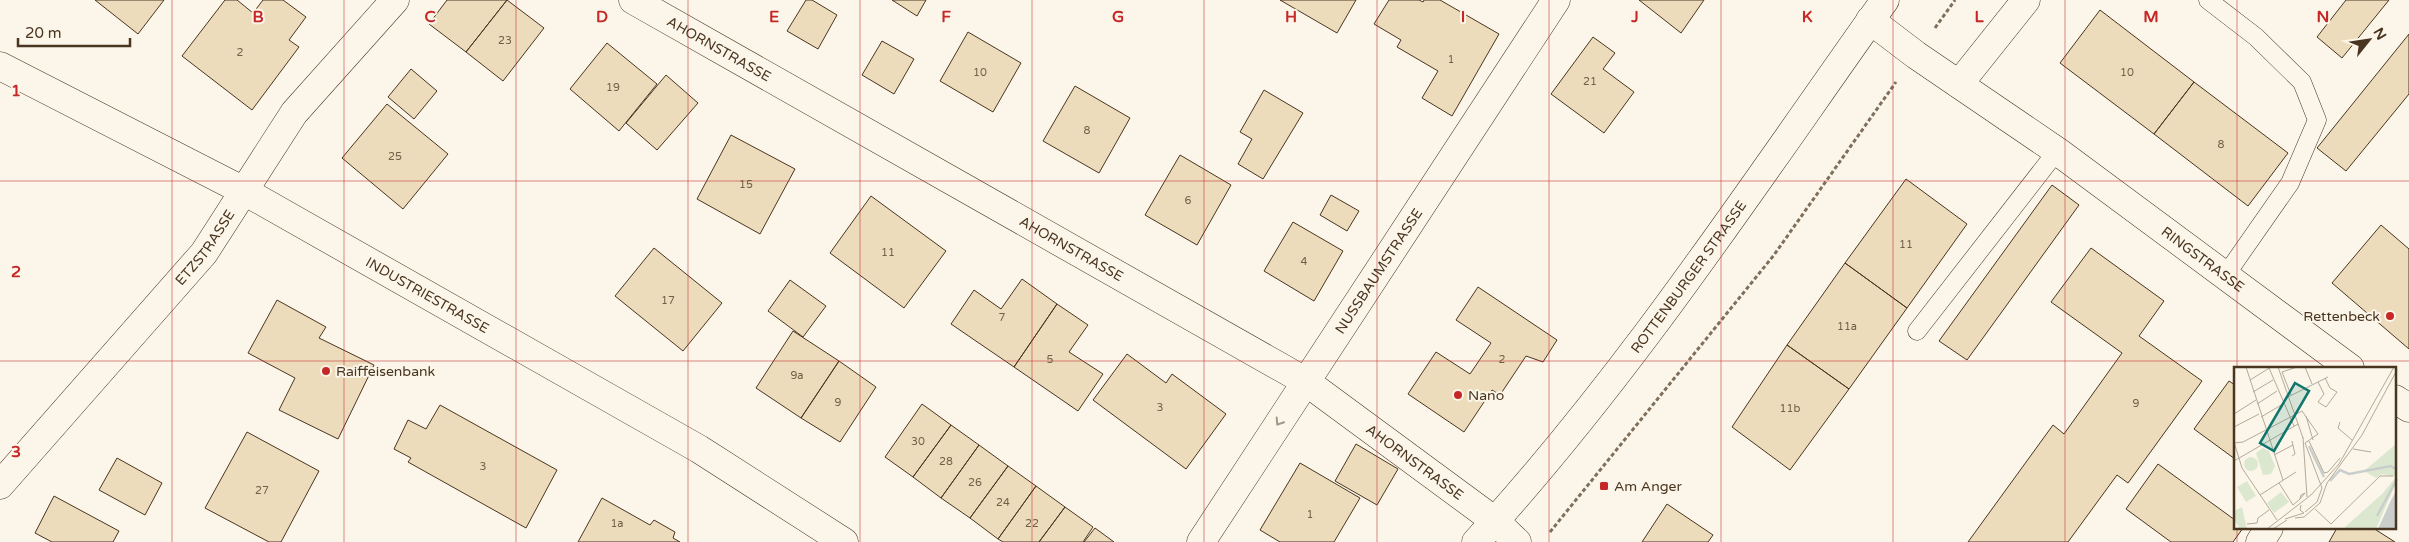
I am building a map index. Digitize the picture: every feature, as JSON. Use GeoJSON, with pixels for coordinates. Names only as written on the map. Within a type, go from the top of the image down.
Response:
{"type":"FeatureCollection","features":[{"type":"Feature","properties":{"kind":"street","name":"ETZSTRASSE"},"geometry":{"type":"LineString","coordinates":[[0,485],[204,253],[294,113],[395,0]]}},
{"type":"Feature","properties":{"kind":"street","name":"AHORNSTRASSE"},"geometry":{"type":"LineString","coordinates":[[633,0],[1305,381],[1495,521]]}},
{"type":"Feature","properties":{"kind":"street"},"geometry":{"type":"LineString","coordinates":[[1959,84],[2026,0]]}},
{"type":"Feature","properties":{"kind":"street","name":"NUSSBAUMSTRASSE"},"geometry":{"type":"LineString","coordinates":[[1201,542],[1552,1]]}},
{"type":"Feature","properties":{"kind":"street","name":"RINGSTRASSE"},"geometry":{"type":"LineString","coordinates":[[1878,10],[1916,55],[2057,151],[2349,367]]}},
{"type":"Feature","properties":{"kind":"street","name":"ROTTENBURGER STRASSE"},"geometry":{"type":"LineString","coordinates":[[1476,542],[1593,405],[1706,253],[1878,10]]}},
{"type":"Feature","properties":{"kind":"street","name":"INDUSTRIESTRASSE"},"geometry":{"type":"LineString","coordinates":[[0,66],[244,191],[699,449],[844,542]]}},
{"type":"Feature","properties":{"kind":"street"},"geometry":{"type":"LineString","coordinates":[[2396,400],[2409,408]]}},
{"type":"Feature","properties":{"kind":"street"},"geometry":{"type":"LineString","coordinates":[[1495,521],[1517,542]]}},
{"type":"Feature","properties":{"kind":"street"},"geometry":{"type":"LineString","coordinates":[[2260,542],[2268,530]]}},
{"type":"Feature","properties":{"kind":"lane"},"geometry":{"type":"LineString","coordinates":[[2208,0],[2256,38],[2302,82],[2317,120],[2290,183],[2225,276]]}},
{"type":"Feature","properties":{"kind":"lane"},"geometry":{"type":"LineString","coordinates":[[1917,331],[2057,151]]}},
{"type":"Feature","properties":{"kind":"path"},"geometry":{"type":"LineString","coordinates":[[1548,534],[1774,254],[1955,0]]}},
{"type":"Feature","properties":{"kind":"building"},"geometry":{"type":"Polygon","coordinates":[[[95,0],[164,0],[138,34],[95,0]]]}},
{"type":"Feature","properties":{"kind":"building"},"geometry":{"type":"Polygon","coordinates":[[[225,0],[237,0],[253,13],[263,0],[283,0],[306,17],[289,40],[299,47],[252,110],[182,56],[225,0]]]}},
{"type":"Feature","properties":{"kind":"building"},"geometry":{"type":"Polygon","coordinates":[[[447,0],[507,0],[466,52],[429,24],[447,0]]]}},
{"type":"Feature","properties":{"kind":"building"},"geometry":{"type":"Polygon","coordinates":[[[507,0],[544,28],[503,81],[466,52],[507,0]]]}},
{"type":"Feature","properties":{"kind":"building"},"geometry":{"type":"Polygon","coordinates":[[[806,0],[812,0],[837,15],[818,49],[787,31],[806,0]]]}},
{"type":"Feature","properties":{"kind":"building"},"geometry":{"type":"Polygon","coordinates":[[[892,0],[926,0],[917,16],[892,0]]]}},
{"type":"Feature","properties":{"kind":"building"},"geometry":{"type":"Polygon","coordinates":[[[1280,0],[1356,0],[1337,33],[1280,0]]]}},
{"type":"Feature","properties":{"kind":"building"},"geometry":{"type":"Polygon","coordinates":[[[1389,0],[1419,0],[1423,2],[1424,0],[1440,0],[1499,34],[1452,116],[1422,98],[1438,71],[1397,47],[1401,40],[1374,24],[1389,0]]]}},
{"type":"Feature","properties":{"kind":"building"},"geometry":{"type":"Polygon","coordinates":[[[1639,0],[1704,0],[1681,33],[1639,0]]]}},
{"type":"Feature","properties":{"kind":"building"},"geometry":{"type":"Polygon","coordinates":[[[2346,0],[2389,0],[2342,58],[2317,37],[2346,0]]]}},
{"type":"Feature","properties":{"kind":"building"},"geometry":{"type":"Polygon","coordinates":[[[2100,10],[2194,82],[2154,134],[2060,63],[2100,10]]]}},
{"type":"Feature","properties":{"kind":"building"},"geometry":{"type":"Polygon","coordinates":[[[968,32],[1021,63],[993,112],[940,81],[968,32]]]}},
{"type":"Feature","properties":{"kind":"building"},"geometry":{"type":"Polygon","coordinates":[[[2409,34],[2409,94],[2346,171],[2317,148],[2409,34]]]}},
{"type":"Feature","properties":{"kind":"building"},"geometry":{"type":"Polygon","coordinates":[[[1593,37],[1615,53],[1603,69],[1634,92],[1604,133],[1551,94],[1593,37]]]}},
{"type":"Feature","properties":{"kind":"building"},"geometry":{"type":"Polygon","coordinates":[[[882,41],[914,59],[894,94],[862,75],[882,41]]]}},
{"type":"Feature","properties":{"kind":"building"},"geometry":{"type":"Polygon","coordinates":[[[607,43],[657,84],[619,131],[570,89],[607,43]]]}},
{"type":"Feature","properties":{"kind":"building"},"geometry":{"type":"Polygon","coordinates":[[[411,69],[437,91],[414,119],[388,97],[411,69]]]}},
{"type":"Feature","properties":{"kind":"building"},"geometry":{"type":"Polygon","coordinates":[[[666,75],[698,103],[657,150],[626,123],[666,75]]]}},
{"type":"Feature","properties":{"kind":"building"},"geometry":{"type":"Polygon","coordinates":[[[2194,82],[2288,153],[2248,206],[2154,134],[2194,82]]]}},
{"type":"Feature","properties":{"kind":"building"},"geometry":{"type":"Polygon","coordinates":[[[1075,86],[1130,118],[1099,173],[1043,141],[1075,86]]]}},
{"type":"Feature","properties":{"kind":"building"},"geometry":{"type":"Polygon","coordinates":[[[1264,90],[1303,113],[1263,179],[1238,164],[1252,139],[1240,132],[1264,90]]]}},
{"type":"Feature","properties":{"kind":"building"},"geometry":{"type":"Polygon","coordinates":[[[387,104],[448,154],[403,209],[342,158],[387,104]]]}},
{"type":"Feature","properties":{"kind":"building"},"geometry":{"type":"Polygon","coordinates":[[[731,135],[795,169],[760,234],[697,199],[731,135]]]}},
{"type":"Feature","properties":{"kind":"building"},"geometry":{"type":"Polygon","coordinates":[[[1180,155],[1231,185],[1197,245],[1145,215],[1180,155]]]}},
{"type":"Feature","properties":{"kind":"building"},"geometry":{"type":"Polygon","coordinates":[[[1906,179],[1967,224],[1907,308],[1845,263],[1906,179]]]}},
{"type":"Feature","properties":{"kind":"building"},"geometry":{"type":"Polygon","coordinates":[[[2052,185],[2079,205],[1967,360],[1939,341],[2052,185]]]}},
{"type":"Feature","properties":{"kind":"building"},"geometry":{"type":"Polygon","coordinates":[[[1331,195],[1359,211],[1347,231],[1320,215],[1331,195]]]}},
{"type":"Feature","properties":{"kind":"building"},"geometry":{"type":"Polygon","coordinates":[[[871,196],[946,251],[904,308],[830,253],[871,196]]]}},
{"type":"Feature","properties":{"kind":"building"},"geometry":{"type":"Polygon","coordinates":[[[1293,222],[1343,251],[1314,301],[1264,271],[1293,222]]]}},
{"type":"Feature","properties":{"kind":"building","name":"Rettenbeck"},"geometry":{"type":"Polygon","coordinates":[[[2381,225],[2409,249],[2409,349],[2332,283],[2381,225]]]}},
{"type":"Feature","properties":{"kind":"building"},"geometry":{"type":"Polygon","coordinates":[[[654,248],[722,303],[683,351],[615,296],[654,248]]]}},
{"type":"Feature","properties":{"kind":"building"},"geometry":{"type":"Polygon","coordinates":[[[2091,248],[2164,301],[2139,336],[2202,381],[2128,483],[2117,475],[2068,542],[1968,542],[2053,425],[2064,434],[2122,353],[2051,302],[2091,248]]]}},
{"type":"Feature","properties":{"kind":"building"},"geometry":{"type":"Polygon","coordinates":[[[1845,263],[1907,308],[1849,389],[1787,345],[1845,263]]]}},
{"type":"Feature","properties":{"kind":"building"},"geometry":{"type":"Polygon","coordinates":[[[1022,279],[1057,304],[1014,367],[951,324],[974,290],[1001,309],[1022,279]]]}},
{"type":"Feature","properties":{"kind":"building"},"geometry":{"type":"Polygon","coordinates":[[[790,280],[826,306],[803,337],[768,311],[790,280]]]}},
{"type":"Feature","properties":{"kind":"building"},"geometry":{"type":"Polygon","coordinates":[[[1478,287],[1557,340],[1543,362],[1526,356],[1500,395],[1492,390],[1464,432],[1408,394],[1436,352],[1470,374],[1491,343],[1456,320],[1478,287]]]}},
{"type":"Feature","properties":{"kind":"building","name":"Raiffeisenbank"},"geometry":{"type":"Polygon","coordinates":[[[277,300],[326,327],[319,338],[374,365],[338,439],[279,410],[295,378],[248,353],[277,300]]]}},
{"type":"Feature","properties":{"kind":"building"},"geometry":{"type":"Polygon","coordinates":[[[1057,304],[1088,325],[1069,352],[1103,374],[1078,411],[1014,367],[1057,304]]]}},
{"type":"Feature","properties":{"kind":"building"},"geometry":{"type":"Polygon","coordinates":[[[793,331],[839,361],[801,418],[756,388],[793,331]]]}},
{"type":"Feature","properties":{"kind":"building"},"geometry":{"type":"Polygon","coordinates":[[[1787,345],[1849,389],[1790,470],[1732,427],[1787,345]]]}},
{"type":"Feature","properties":{"kind":"building"},"geometry":{"type":"Polygon","coordinates":[[[1127,354],[1166,383],[1172,374],[1226,414],[1186,469],[1093,400],[1127,354]]]}},
{"type":"Feature","properties":{"kind":"building"},"geometry":{"type":"Polygon","coordinates":[[[839,361],[876,387],[840,442],[801,418],[839,361]]]}},
{"type":"Feature","properties":{"kind":"building"},"geometry":{"type":"Polygon","coordinates":[[[2229,381],[2234,384],[2234,458],[2194,429],[2229,381]]]}},
{"type":"Feature","properties":{"kind":"building"},"geometry":{"type":"Polygon","coordinates":[[[922,404],[951,425],[913,477],[885,457],[922,404]]]}},
{"type":"Feature","properties":{"kind":"building"},"geometry":{"type":"Polygon","coordinates":[[[440,405],[557,470],[526,528],[408,462],[411,458],[394,449],[408,420],[426,429],[440,405]]]}},
{"type":"Feature","properties":{"kind":"building"},"geometry":{"type":"Polygon","coordinates":[[[951,425],[979,445],[941,498],[913,477],[951,425]]]}},
{"type":"Feature","properties":{"kind":"building"},"geometry":{"type":"Polygon","coordinates":[[[247,432],[319,471],[281,542],[269,542],[205,508],[247,432]]]}},
{"type":"Feature","properties":{"kind":"building"},"geometry":{"type":"Polygon","coordinates":[[[1356,444],[1398,469],[1377,505],[1335,481],[1356,444]]]}},
{"type":"Feature","properties":{"kind":"building"},"geometry":{"type":"Polygon","coordinates":[[[979,445],[1008,466],[970,518],[941,498],[979,445]]]}},
{"type":"Feature","properties":{"kind":"building"},"geometry":{"type":"Polygon","coordinates":[[[117,458],[162,483],[145,515],[99,490],[117,458]]]}},
{"type":"Feature","properties":{"kind":"building"},"geometry":{"type":"Polygon","coordinates":[[[1300,463],[1360,498],[1334,542],[1280,542],[1260,530],[1300,463]]]}},
{"type":"Feature","properties":{"kind":"building"},"geometry":{"type":"Polygon","coordinates":[[[2158,464],[2234,519],[2234,530],[2242,530],[2233,542],[2171,542],[2126,509],[2158,464]]]}},
{"type":"Feature","properties":{"kind":"building"},"geometry":{"type":"Polygon","coordinates":[[[1008,466],[1036,486],[998,539],[970,518],[1008,466]]]}},
{"type":"Feature","properties":{"kind":"building"},"geometry":{"type":"Polygon","coordinates":[[[1036,486],[1065,507],[1039,542],[1003,542],[998,539],[1036,486]]]}},
{"type":"Feature","properties":{"kind":"building"},"geometry":{"type":"Polygon","coordinates":[[[54,496],[119,531],[113,542],[52,542],[35,533],[54,496]]]}},
{"type":"Feature","properties":{"kind":"building"},"geometry":{"type":"Polygon","coordinates":[[[602,498],[650,525],[654,520],[675,532],[673,538],[680,542],[578,542],[602,498]]]}},
{"type":"Feature","properties":{"kind":"building"},"geometry":{"type":"Polygon","coordinates":[[[1667,504],[1713,535],[1708,542],[1642,542],[1667,504]]]}},
{"type":"Feature","properties":{"kind":"building"},"geometry":{"type":"Polygon","coordinates":[[[1065,507],[1093,527],[1083,542],[1039,542],[1065,507]]]}},
{"type":"Feature","properties":{"kind":"building"},"geometry":{"type":"Polygon","coordinates":[[[1095,528],[1114,542],[1084,542],[1095,528]]]}},
{"type":"Feature","properties":{"kind":"building"},"geometry":{"type":"Polygon","coordinates":[[[2336,530],[2376,530],[2395,542],[2329,542],[2336,530]]]}},
{"type":"Feature","properties":{"kind":"place","name":"Rettenbeck"},"geometry":{"type":"Point","coordinates":[2390,316]}},
{"type":"Feature","properties":{"kind":"place","name":"Raiffeisenbank"},"geometry":{"type":"Point","coordinates":[326,371]}},
{"type":"Feature","properties":{"kind":"place","name":"Nano"},"geometry":{"type":"Point","coordinates":[1458,395]}},
{"type":"Feature","properties":{"kind":"place","name":"Am Anger"},"geometry":{"type":"Point","coordinates":[1604,486]}}]}
